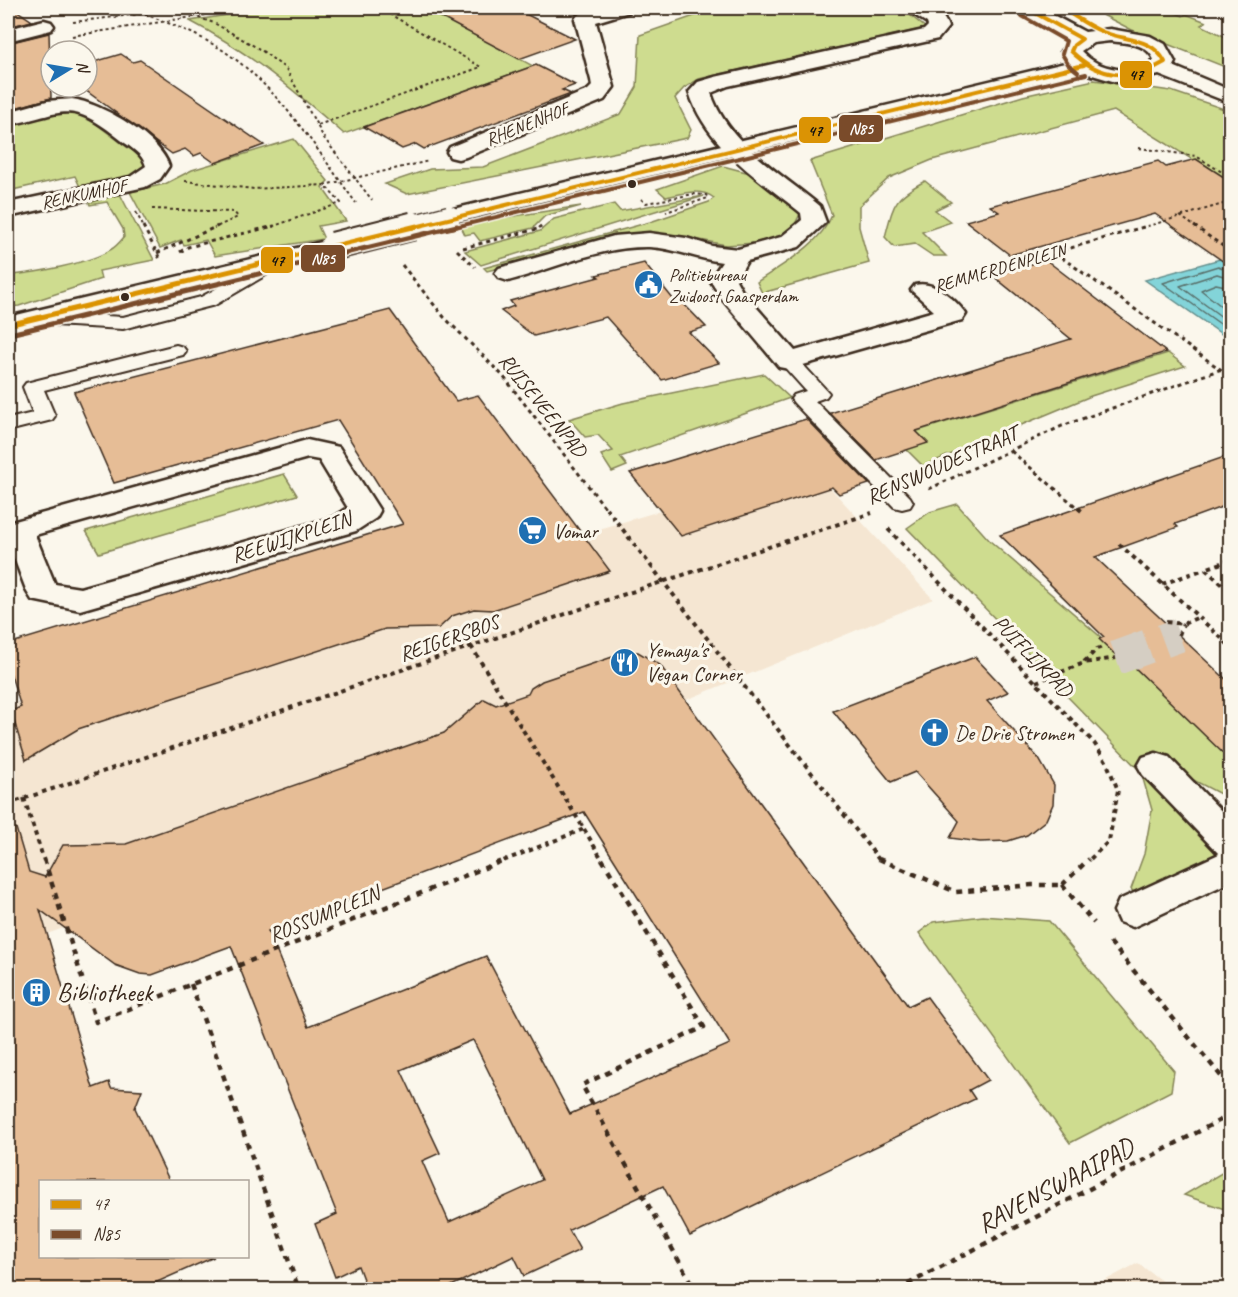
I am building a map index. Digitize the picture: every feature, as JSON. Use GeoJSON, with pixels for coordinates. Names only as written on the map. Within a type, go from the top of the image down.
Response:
{"type":"FeatureCollection","features":[{"type":"Feature","properties":{"kind":"street","name":"RHENENHOF"},"geometry":{"type":"LineString","coordinates":[[458,152],[596,95],[603,87],[602,80],[585,19],[602,12],[622,8]]}},
{"type":"Feature","properties":{"kind":"street"},"geometry":{"type":"LineString","coordinates":[[508,273],[614,243],[649,240],[686,245],[709,253],[738,256],[790,242],[814,222],[812,211],[737,150],[702,104],[700,92],[706,87],[931,35],[938,27],[936,20],[917,8]]}},
{"type":"Feature","properties":{"kind":"street"},"geometry":{"type":"LineString","coordinates":[[1026,8],[1082,39]]}},
{"type":"Feature","properties":{"kind":"street"},"geometry":{"type":"LineString","coordinates":[[1061,8],[1110,35]]}},
{"type":"Feature","properties":{"kind":"street"},"geometry":{"type":"LineString","coordinates":[[8,35],[44,26]]}},
{"type":"Feature","properties":{"kind":"street"},"geometry":{"type":"LineString","coordinates":[[1110,35],[1128,37],[1156,47],[1164,54],[1165,62],[1148,73],[1116,74],[1084,65],[1075,58],[1071,51],[1074,45],[1082,39],[1110,35]]}},
{"type":"Feature","properties":{"kind":"street"},"geometry":{"type":"LineString","coordinates":[[8,325],[1084,65]]}},
{"type":"Feature","properties":{"kind":"street"},"geometry":{"type":"LineString","coordinates":[[1159,68],[1230,97]]}},
{"type":"Feature","properties":{"kind":"street","name":"RENKUMHOF"},"geometry":{"type":"LineString","coordinates":[[8,119],[40,109],[74,104],[95,111],[155,156],[158,166],[152,174],[122,186],[8,210]]}},
{"type":"Feature","properties":{"kind":"street"},"geometry":{"type":"LineString","coordinates":[[738,256],[723,280],[731,294],[789,361]]}},
{"type":"Feature","properties":{"kind":"street","name":"REMMERDENPLEIN"},"geometry":{"type":"LineString","coordinates":[[789,361],[953,314],[924,290]]}},
{"type":"Feature","properties":{"kind":"street","name":"REEWIJKPLEIN"},"geometry":{"type":"LineString","coordinates":[[307,449],[329,453],[365,511],[345,524],[80,599],[43,592],[13,516],[307,449]]}},
{"type":"Feature","properties":{"kind":"street"},"geometry":{"type":"LineString","coordinates":[[1156,766],[1230,843]]}},
{"type":"Feature","properties":{"kind":"street"},"geometry":{"type":"LineString","coordinates":[[1133,911],[1230,865]]}},
{"type":"Feature","properties":{"kind":"lane"},"geometry":{"type":"LineString","coordinates":[[8,425],[45,416],[33,387],[176,351]]}},
{"type":"Feature","properties":{"kind":"lane"},"geometry":{"type":"LineString","coordinates":[[789,361],[819,393],[801,399],[902,502]]}},
{"type":"Feature","properties":{"kind":"path"},"geometry":{"type":"LineString","coordinates":[[128,8],[210,43],[235,59],[284,107],[359,208]]}},
{"type":"Feature","properties":{"kind":"path"},"geometry":{"type":"LineString","coordinates":[[170,8],[214,23],[285,69],[324,138],[375,205]]}},
{"type":"Feature","properties":{"kind":"path"},"geometry":{"type":"LineString","coordinates":[[44,26],[189,8]]}},
{"type":"Feature","properties":{"kind":"path"},"geometry":{"type":"LineString","coordinates":[[70,36],[249,8]]}},
{"type":"Feature","properties":{"kind":"path"},"geometry":{"type":"LineString","coordinates":[[318,124],[481,67],[391,15],[416,8]]}},
{"type":"Feature","properties":{"kind":"path"},"geometry":{"type":"LineString","coordinates":[[1139,148],[1196,156],[1230,177]]}},
{"type":"Feature","properties":{"kind":"path","name":"RHENENHOF"},"geometry":{"type":"LineString","coordinates":[[152,174],[215,188],[252,190],[324,185],[458,152]]}},
{"type":"Feature","properties":{"kind":"path"},"geometry":{"type":"LineString","coordinates":[[158,253],[238,217],[234,212],[134,208],[160,260],[171,257],[188,247],[287,224],[341,203],[324,185]]}},
{"type":"Feature","properties":{"kind":"path","name":"REMMERDENPLEIN"},"geometry":{"type":"LineString","coordinates":[[924,290],[1230,202]]}},
{"type":"Feature","properties":{"kind":"path"},"geometry":{"type":"LineString","coordinates":[[1180,216],[1230,251]]}},
{"type":"Feature","properties":{"kind":"path"},"geometry":{"type":"LineString","coordinates":[[458,249],[500,238]]}},
{"type":"Feature","properties":{"kind":"path"},"geometry":{"type":"LineString","coordinates":[[1055,253],[1230,376]]}},
{"type":"Feature","properties":{"kind":"path","name":"RUISEVEENPAD"},"geometry":{"type":"LineString","coordinates":[[397,258],[444,317],[503,376],[881,862],[956,892],[1032,885],[1062,885]]}},
{"type":"Feature","properties":{"kind":"path","name":"RENSWOUDESTRAAT"},"geometry":{"type":"LineString","coordinates":[[662,582],[902,502],[1062,426],[1230,366]]}},
{"type":"Feature","properties":{"kind":"path"},"geometry":{"type":"LineString","coordinates":[[1011,451],[1084,513]]}},
{"type":"Feature","properties":{"kind":"path","name":"PUIFLIJKPAD"},"geometry":{"type":"LineString","coordinates":[[873,513],[1094,743],[1106,761],[1118,790],[1110,841],[1062,885]]}},
{"type":"Feature","properties":{"kind":"path"},"geometry":{"type":"LineString","coordinates":[[1119,544],[1230,646]]}},
{"type":"Feature","properties":{"kind":"path"},"geometry":{"type":"LineString","coordinates":[[1162,584],[1230,560]]}},
{"type":"Feature","properties":{"kind":"path"},"geometry":{"type":"LineString","coordinates":[[1205,569],[1230,591]]}},
{"type":"Feature","properties":{"kind":"path","name":"REIGERSBOS"},"geometry":{"type":"LineString","coordinates":[[8,804],[662,582]]}},
{"type":"Feature","properties":{"kind":"path"},"geometry":{"type":"LineString","coordinates":[[1166,622],[1183,624],[1199,618]]}},
{"type":"Feature","properties":{"kind":"path"},"geometry":{"type":"LineString","coordinates":[[1179,634],[1183,624]]}},
{"type":"Feature","properties":{"kind":"path"},"geometry":{"type":"LineString","coordinates":[[471,646],[704,1027],[582,1085],[695,1290]]}},
{"type":"Feature","properties":{"kind":"path"},"geometry":{"type":"LineString","coordinates":[[1084,663],[1097,649],[1105,646]]}},
{"type":"Feature","properties":{"kind":"path"},"geometry":{"type":"LineString","coordinates":[[1036,682],[1084,663],[1116,658]]}},
{"type":"Feature","properties":{"kind":"path","name":"ROSSUMPLEIN"},"geometry":{"type":"LineString","coordinates":[[24,798],[96,1022],[584,828]]}},
{"type":"Feature","properties":{"kind":"path"},"geometry":{"type":"LineString","coordinates":[[1062,885],[1098,928]]}},
{"type":"Feature","properties":{"kind":"path"},"geometry":{"type":"LineString","coordinates":[[1106,937],[1230,1087]]}},
{"type":"Feature","properties":{"kind":"path"},"geometry":{"type":"LineString","coordinates":[[191,984],[299,1290]]}},
{"type":"Feature","properties":{"kind":"path","name":"RAVENSWAAIPAD"},"geometry":{"type":"LineString","coordinates":[[897,1290],[1230,1115]]}},
{"type":"Feature","properties":{"kind":"shaded area"},"geometry":{"type":"Polygon","coordinates":[[[810,466],[933,599],[600,735],[8,948],[8,706],[810,466]]]}},
{"type":"Feature","properties":{"kind":"shaded area"},"geometry":{"type":"Polygon","coordinates":[[[1138,1263],[1172,1289],[1089,1289],[1138,1263]]]}},
{"type":"Feature","properties":{"kind":"green space"},"geometry":{"type":"Polygon","coordinates":[[[270,8],[488,8],[468,31],[533,66],[344,134],[289,87],[232,45],[190,21],[270,8]]]}},
{"type":"Feature","properties":{"kind":"green space"},"geometry":{"type":"Polygon","coordinates":[[[717,8],[792,8],[799,12],[822,8],[901,8],[926,28],[699,79],[684,88],[675,98],[691,130],[687,138],[407,194],[385,184],[430,169],[483,167],[621,114],[637,87],[640,35],[717,8]]]}},
{"type":"Feature","properties":{"kind":"green space"},"geometry":{"type":"Polygon","coordinates":[[[1089,8],[1167,8],[1183,16],[1186,14],[1206,22],[1201,25],[1230,39],[1230,69],[1132,30],[1089,8]]]}},
{"type":"Feature","properties":{"kind":"green space"},"geometry":{"type":"Polygon","coordinates":[[[1094,80],[1171,91],[1230,111],[1230,183],[1114,111],[932,160],[889,178],[859,206],[859,227],[869,263],[762,293],[757,282],[810,245],[819,236],[832,215],[810,161],[1023,96],[1094,80]]]}},
{"type":"Feature","properties":{"kind":"green space"},"geometry":{"type":"Polygon","coordinates":[[[75,108],[127,147],[148,159],[144,167],[121,182],[82,191],[75,176],[8,191],[8,125],[51,112],[75,108]]]}},
{"type":"Feature","properties":{"kind":"green space"},"geometry":{"type":"Polygon","coordinates":[[[294,139],[328,181],[322,187],[346,221],[318,226],[324,239],[215,256],[206,240],[184,245],[181,240],[160,248],[130,192],[165,184],[192,170],[294,139]]]}},
{"type":"Feature","properties":{"kind":"green space"},"geometry":{"type":"Polygon","coordinates":[[[723,166],[761,176],[800,214],[793,228],[776,239],[726,245],[669,234],[630,235],[487,271],[484,268],[650,222],[709,202],[714,198],[703,193],[691,192],[666,197],[657,189],[723,166]]]}},
{"type":"Feature","properties":{"kind":"green space"},"geometry":{"type":"Polygon","coordinates":[[[925,181],[951,202],[935,210],[951,222],[922,232],[946,256],[933,256],[915,244],[894,247],[885,237],[896,203],[907,192],[925,181]]]}},
{"type":"Feature","properties":{"kind":"green space"},"geometry":{"type":"Polygon","coordinates":[[[120,194],[154,260],[99,271],[101,279],[19,306],[8,307],[8,275],[75,263],[101,255],[118,244],[124,237],[123,229],[107,202],[90,205],[89,203],[120,194]]]}},
{"type":"Feature","properties":{"kind":"green space"},"geometry":{"type":"Polygon","coordinates":[[[704,196],[481,265],[465,251],[540,231],[554,219],[614,204],[620,211],[704,196]]]}},
{"type":"Feature","properties":{"kind":"green space"},"geometry":{"type":"Polygon","coordinates":[[[581,206],[545,216],[533,228],[480,241],[474,233],[465,235],[460,224],[581,206]]]}},
{"type":"Feature","properties":{"kind":"green space"},"geometry":{"type":"Polygon","coordinates":[[[1168,353],[1185,366],[1091,396],[923,466],[895,438],[1168,353]]]}},
{"type":"Feature","properties":{"kind":"green space"},"geometry":{"type":"Polygon","coordinates":[[[764,374],[790,398],[620,457],[627,466],[612,472],[601,455],[613,451],[598,435],[585,437],[569,419],[623,403],[764,374]]]}},
{"type":"Feature","properties":{"kind":"green space"},"geometry":{"type":"Polygon","coordinates":[[[284,474],[297,495],[99,553],[86,531],[284,474]]]}},
{"type":"Feature","properties":{"kind":"green space"},"geometry":{"type":"Polygon","coordinates":[[[957,504],[990,541],[1230,749],[1230,799],[1180,773],[1154,786],[1230,867],[1230,876],[1156,918],[1131,889],[1144,854],[1152,810],[1141,772],[1064,693],[1064,680],[1042,667],[907,528],[930,512],[957,504]]]}},
{"type":"Feature","properties":{"kind":"green space"},"geometry":{"type":"Polygon","coordinates":[[[983,916],[1049,921],[1174,1071],[1171,1091],[1070,1143],[919,933],[933,922],[983,916]]]}},
{"type":"Feature","properties":{"kind":"green space"},"geometry":{"type":"Polygon","coordinates":[[[1230,1168],[1230,1211],[1184,1195],[1230,1168]]]}},
{"type":"Feature","properties":{"kind":"water"},"geometry":{"type":"Polygon","coordinates":[[[1220,259],[1230,266],[1230,337],[1223,335],[1145,280],[1220,259]]]}},
{"type":"Feature","properties":{"kind":"building"},"geometry":{"type":"Polygon","coordinates":[[[8,8],[13,8],[32,21],[8,27],[8,8]]]}},
{"type":"Feature","properties":{"kind":"building"},"geometry":{"type":"Polygon","coordinates":[[[423,8],[514,8],[575,39],[519,59],[423,8]]]}},
{"type":"Feature","properties":{"kind":"building"},"geometry":{"type":"Polygon","coordinates":[[[49,33],[49,39],[39,39],[39,99],[47,99],[8,110],[8,43],[49,33]]]}},
{"type":"Feature","properties":{"kind":"building"},"geometry":{"type":"Polygon","coordinates":[[[121,54],[133,62],[140,60],[264,145],[215,163],[201,153],[194,156],[185,149],[172,154],[97,99],[99,60],[121,54]]]}},
{"type":"Feature","properties":{"kind":"building"},"geometry":{"type":"Polygon","coordinates":[[[536,65],[575,85],[562,90],[571,94],[424,149],[416,144],[402,149],[364,127],[536,65]]]}},
{"type":"Feature","properties":{"kind":"building"},"geometry":{"type":"Polygon","coordinates":[[[1196,159],[1230,181],[1230,266],[1155,214],[1010,255],[966,221],[999,212],[990,206],[1158,161],[1166,167],[1196,159]]]}},
{"type":"Feature","properties":{"kind":"building"},"geometry":{"type":"Polygon","coordinates":[[[1046,260],[1166,352],[916,431],[928,443],[876,460],[830,413],[1071,339],[992,275],[1046,260]]]}},
{"type":"Feature","properties":{"kind":"building"},"geometry":{"type":"Polygon","coordinates":[[[644,263],[673,299],[678,298],[706,327],[689,332],[719,363],[662,380],[606,317],[534,336],[501,311],[514,306],[510,301],[644,263]]]}},
{"type":"Feature","properties":{"kind":"building"},"geometry":{"type":"Polygon","coordinates":[[[390,310],[456,401],[478,395],[610,571],[493,610],[474,609],[452,616],[439,628],[385,629],[78,729],[26,760],[11,711],[21,707],[8,666],[8,644],[403,524],[338,420],[114,483],[74,392],[390,310]]]}},
{"type":"Feature","properties":{"kind":"building"},"geometry":{"type":"Polygon","coordinates":[[[806,419],[869,484],[839,494],[832,487],[681,536],[630,473],[806,419]]]}},
{"type":"Feature","properties":{"kind":"building"},"geometry":{"type":"Polygon","coordinates":[[[1230,455],[1230,504],[1175,524],[1178,527],[1095,557],[1230,683],[1230,760],[1130,663],[1126,665],[1099,639],[1104,637],[1000,535],[1230,455]]]}},
{"type":"Feature","properties":{"kind":"building"},"geometry":{"type":"Polygon","coordinates":[[[627,652],[638,652],[660,665],[908,1006],[927,997],[988,1080],[969,1090],[975,1099],[690,1236],[663,1186],[569,1230],[580,1250],[524,1276],[514,1256],[443,1290],[367,1290],[358,1266],[335,1277],[315,1224],[337,1214],[231,946],[152,975],[140,974],[115,965],[40,910],[93,1088],[109,1082],[111,1088],[142,1090],[135,1108],[169,1180],[39,1180],[39,1258],[212,1258],[139,1290],[12,1290],[8,1270],[8,829],[16,828],[29,872],[45,877],[63,845],[126,844],[444,733],[484,699],[496,705],[528,694],[531,688],[542,681],[627,652]],[[584,812],[268,931],[308,1027],[486,956],[570,1114],[730,1044],[584,812]],[[473,1040],[401,1070],[440,1153],[422,1161],[449,1222],[542,1180],[473,1040]]]}},
{"type":"Feature","properties":{"kind":"building","name":"De Drie Stromen"},"geometry":{"type":"Polygon","coordinates":[[[975,657],[1008,692],[987,701],[1039,759],[1054,785],[1053,804],[1046,820],[1027,835],[1008,841],[980,842],[950,838],[959,821],[915,772],[891,782],[833,711],[975,657]]]}},
{"type":"Feature","properties":{"kind":"tunnel"},"geometry":{"type":"LineString","coordinates":[[1116,658],[1179,635]]}},
{"type":"Feature","properties":{"kind":"transit line","name":"47"},"geometry":{"type":"LineString","coordinates":[[1026,8],[1082,39],[1074,45],[1071,51],[1091,68],[1103,73],[1129,76],[1142,74],[1165,62],[1155,47],[1148,43],[1106,33],[1061,8]]}},
{"type":"Feature","properties":{"kind":"transit line","name":"N85"},"geometry":{"type":"LineString","coordinates":[[1022,16],[1066,41],[1062,54],[1068,64],[1078,72]]}},
{"type":"Feature","properties":{"kind":"transit line","name":"47"},"geometry":{"type":"LineString","coordinates":[[8,325],[1084,65]]}},
{"type":"Feature","properties":{"kind":"transit line","name":"N85"},"geometry":{"type":"LineString","coordinates":[[10,334],[1086,74]]}},
{"type":"Feature","properties":{"kind":"place","name":"Politiebureau Zuidoost Gaasperdam"},"geometry":{"type":"Point","coordinates":[648,285]}},
{"type":"Feature","properties":{"kind":"place","name":"Vomar"},"geometry":{"type":"Point","coordinates":[532,531]}},
{"type":"Feature","properties":{"kind":"place","name":"Yemaya's Vegan Corner"},"geometry":{"type":"Point","coordinates":[625,662]}},
{"type":"Feature","properties":{"kind":"place","name":"De Drie Stromen"},"geometry":{"type":"Point","coordinates":[934,733]}},
{"type":"Feature","properties":{"kind":"place","name":"Bibliotheek"},"geometry":{"type":"Point","coordinates":[36,992]}}]}
